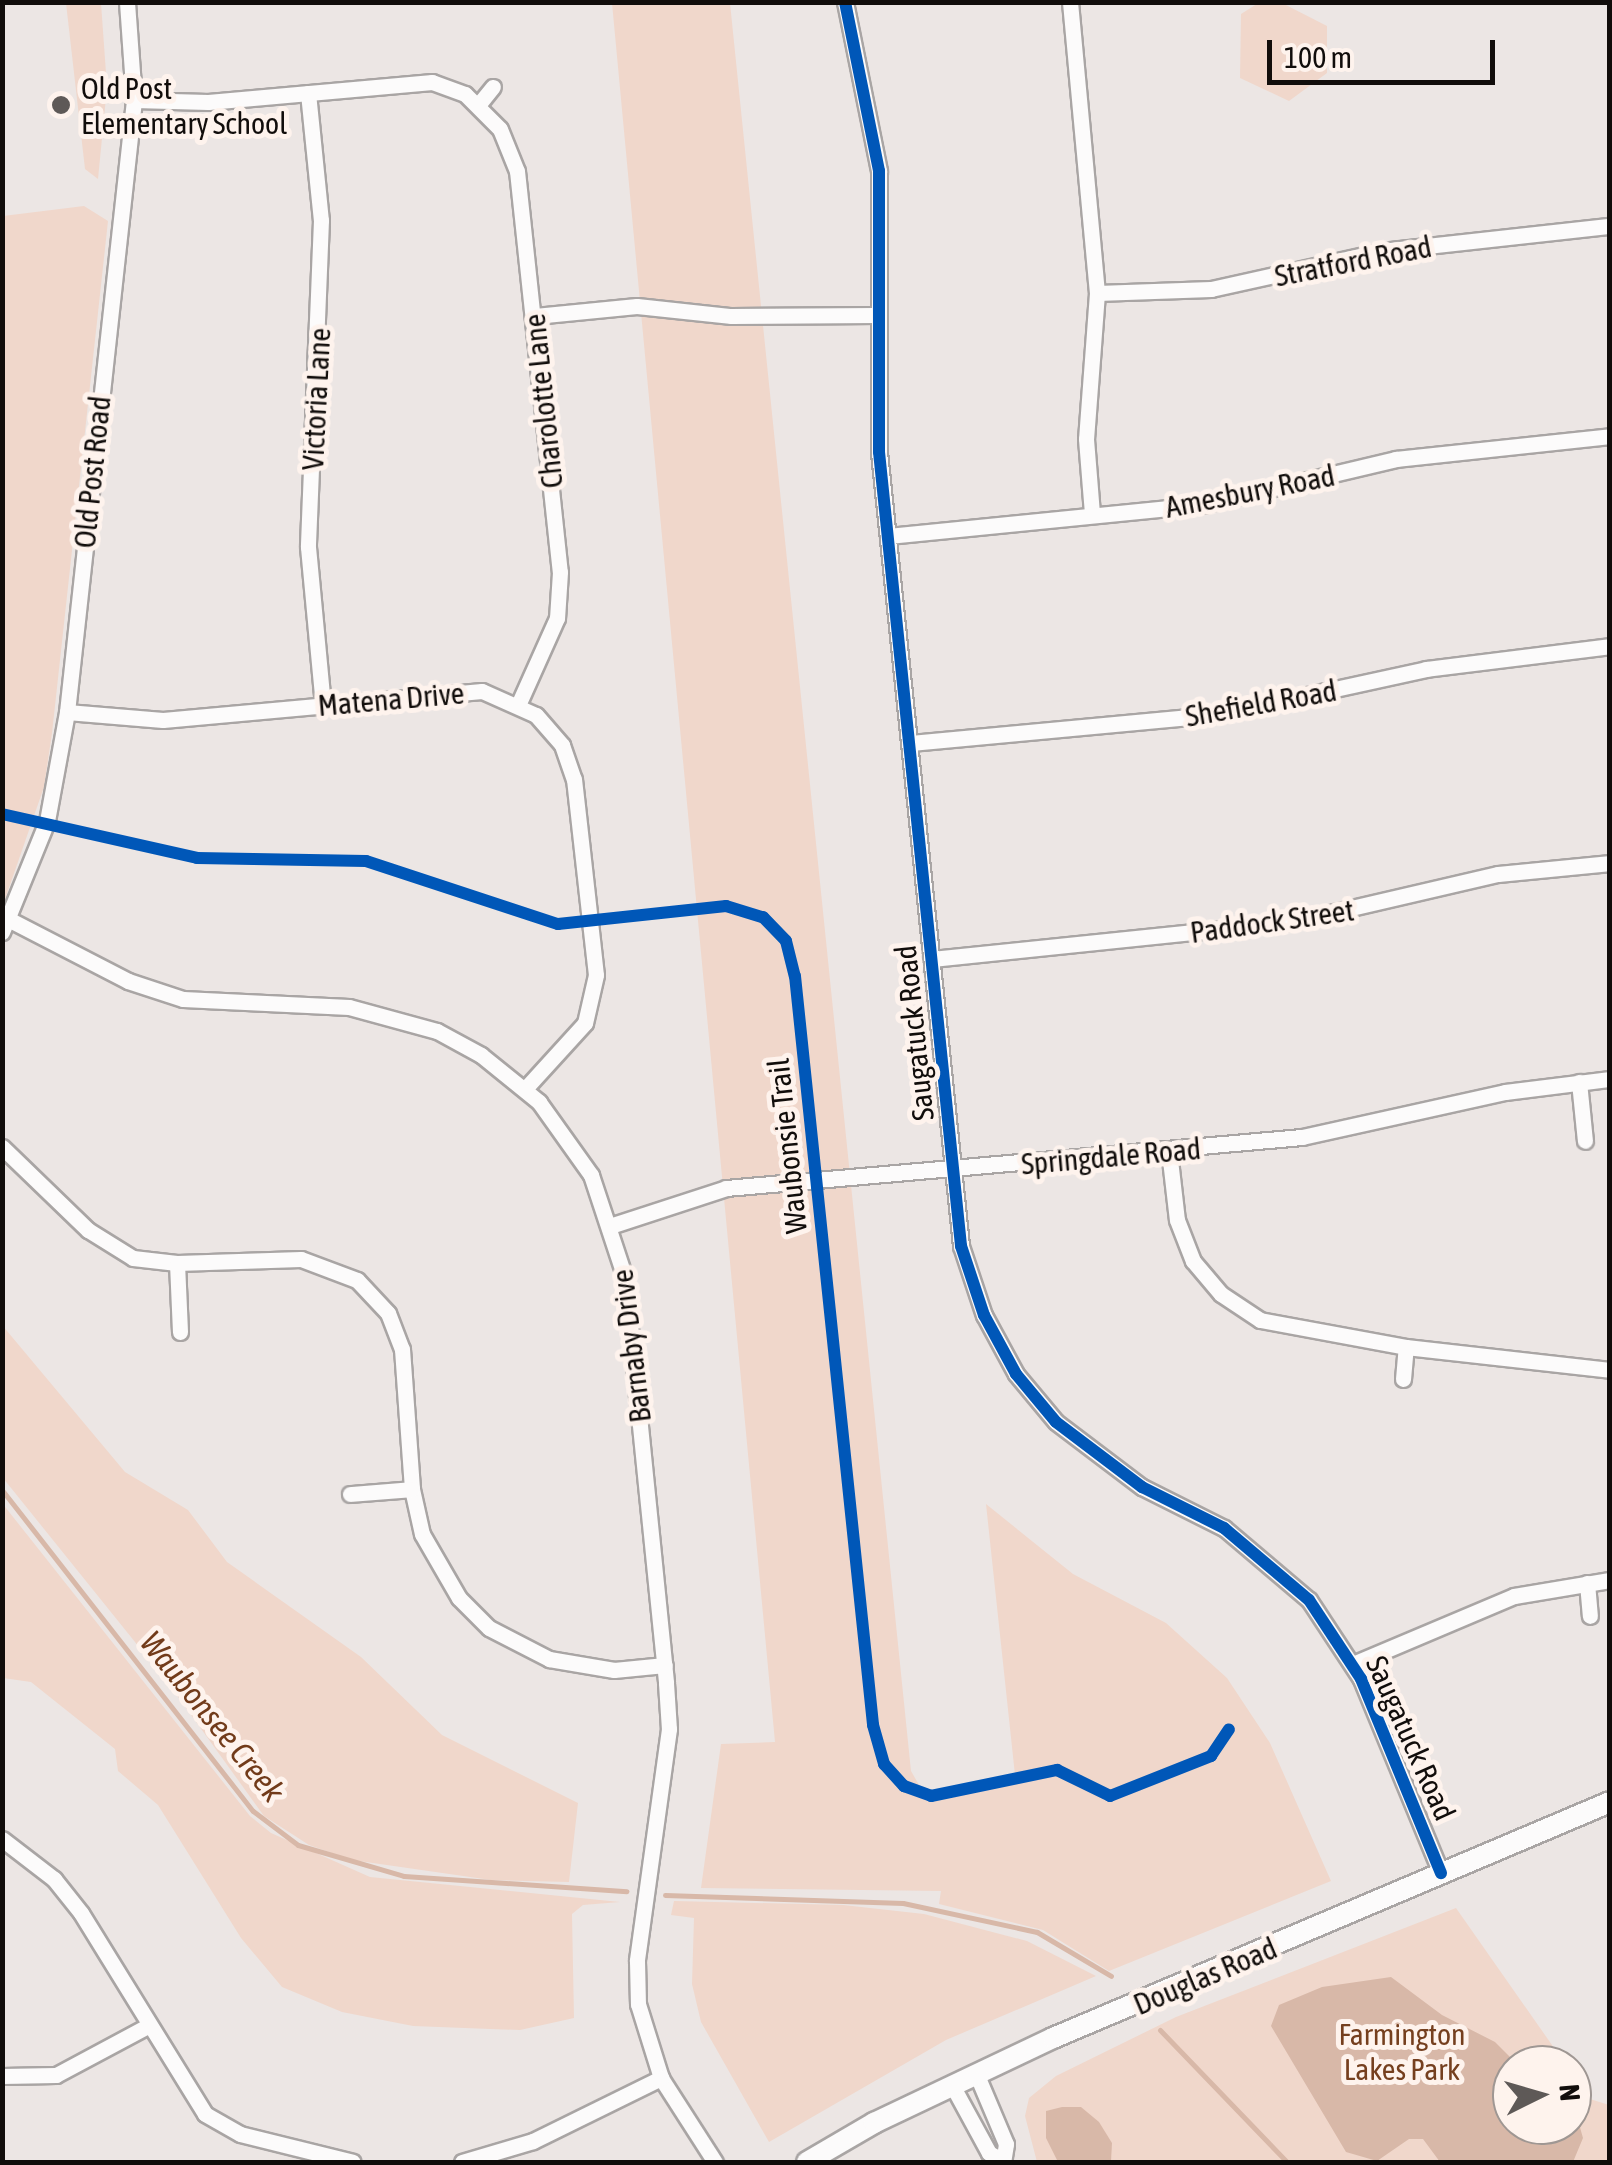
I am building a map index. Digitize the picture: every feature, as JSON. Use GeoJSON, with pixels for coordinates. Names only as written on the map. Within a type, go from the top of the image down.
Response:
{"type":"FeatureCollection","features":[{"type":"Feature","properties":{"kind":"street","name":"Old Post Road"},"geometry":{"type":"LineString","coordinates":[[6,926],[47,821],[68,712],[134,100],[126,2]]}},
{"type":"Feature","properties":{"kind":"street","name":"Saugatuck Road"},"geometry":{"type":"LineString","coordinates":[[844,2],[879,171],[874,390],[961,1246],[984,1315],[1018,1379],[1100,1460],[1224,1528],[1282,1572],[1353,1664],[1441,1873]]}},
{"type":"Feature","properties":{"kind":"street"},"geometry":{"type":"LineString","coordinates":[[1070,2],[1097,292],[1086,440],[1092,514]]}},
{"type":"Feature","properties":{"kind":"street"},"geometry":{"type":"LineString","coordinates":[[134,100],[190,103],[432,82],[479,104],[492,87]]}},
{"type":"Feature","properties":{"kind":"street","name":"Victoria Lane"},"geometry":{"type":"LineString","coordinates":[[308,93],[321,220],[308,547],[323,705]]}},
{"type":"Feature","properties":{"kind":"street","name":"Charolotte Lane"},"geometry":{"type":"LineString","coordinates":[[479,104],[514,159],[535,316],[560,594],[548,642],[519,703]]}},
{"type":"Feature","properties":{"kind":"street","name":"Stratford Road"},"geometry":{"type":"LineString","coordinates":[[1097,292],[1205,290],[1382,251],[1610,226]]}},
{"type":"Feature","properties":{"kind":"street"},"geometry":{"type":"LineString","coordinates":[[535,316],[637,306],[731,316],[876,314]]}},
{"type":"Feature","properties":{"kind":"street","name":"Amesbury Road"},"geometry":{"type":"LineString","coordinates":[[888,536],[1249,497],[1396,459],[1610,436]]}},
{"type":"Feature","properties":{"kind":"street","name":"Shefield Road"},"geometry":{"type":"LineString","coordinates":[[910,744],[1220,714],[1426,669],[1610,646]]}},
{"type":"Feature","properties":{"kind":"street","name":"Matena Drive"},"geometry":{"type":"LineString","coordinates":[[68,712],[163,720],[464,691],[519,703]]}},
{"type":"Feature","properties":{"kind":"street"},"geometry":{"type":"LineString","coordinates":[[519,703],[548,728],[570,762],[596,975],[584,1023],[525,1089]]}},
{"type":"Feature","properties":{"kind":"street","name":"Paddock Street"},"geometry":{"type":"LineString","coordinates":[[932,958],[1292,922],[1498,874],[1610,863]]}},
{"type":"Feature","properties":{"kind":"street","name":"Barnaby Drive"},"geometry":{"type":"LineString","coordinates":[[6,926],[172,997],[350,1007],[411,1021],[473,1050],[525,1089],[563,1130],[613,1225],[626,1278],[665,1664],[669,1728],[644,1910],[638,2004],[661,2078],[715,2162]]}},
{"type":"Feature","properties":{"kind":"street","name":"Springdale Road"},"geometry":{"type":"LineString","coordinates":[[613,1225],[726,1188],[1168,1151],[1354,1129],[1505,1092],[1610,1079]]}},
{"type":"Feature","properties":{"kind":"street"},"geometry":{"type":"LineString","coordinates":[[1579,1082],[1584,1141]]}},
{"type":"Feature","properties":{"kind":"street"},"geometry":{"type":"LineString","coordinates":[[2,1147],[114,1248],[148,1262],[311,1260],[341,1270],[374,1295],[402,1348],[412,1489],[431,1555],[489,1628],[539,1655],[574,1665],[665,1664]]}},
{"type":"Feature","properties":{"kind":"street"},"geometry":{"type":"LineString","coordinates":[[1168,1151],[1178,1220],[1193,1261],[1221,1294],[1260,1320],[1406,1348],[1610,1370]]}},
{"type":"Feature","properties":{"kind":"street"},"geometry":{"type":"LineString","coordinates":[[177,1263],[180,1332]]}},
{"type":"Feature","properties":{"kind":"street"},"geometry":{"type":"LineString","coordinates":[[1403,1379],[1406,1348]]}},
{"type":"Feature","properties":{"kind":"street"},"geometry":{"type":"LineString","coordinates":[[350,1494],[412,1489]]}},
{"type":"Feature","properties":{"kind":"street"},"geometry":{"type":"LineString","coordinates":[[1353,1664],[1514,1596],[1610,1580]]}},
{"type":"Feature","properties":{"kind":"street"},"geometry":{"type":"LineString","coordinates":[[1587,1583],[1590,1616]]}},
{"type":"Feature","properties":{"kind":"street","name":"Douglas Road"},"geometry":{"type":"LineString","coordinates":[[806,2162],[976,2073],[1610,1802]]}},
{"type":"Feature","properties":{"kind":"street"},"geometry":{"type":"LineString","coordinates":[[2,1839],[54,1879],[81,1913],[146,2028],[204,2114],[240,2134],[353,2162]]}},
{"type":"Feature","properties":{"kind":"street"},"geometry":{"type":"LineString","coordinates":[[2,2076],[56,2075],[146,2028]]}},
{"type":"Feature","properties":{"kind":"street"},"geometry":{"type":"LineString","coordinates":[[952,2085],[989,2153],[1002,2161],[1006,2144],[976,2073]]}},
{"type":"Feature","properties":{"kind":"street"},"geometry":{"type":"LineString","coordinates":[[462,2162],[532,2141],[661,2078]]}},
{"type":"Feature","properties":{"kind":"green space"},"geometry":{"type":"Polygon","coordinates":[[[1260,2],[1282,3],[1327,26],[1327,73],[1289,101],[1240,78],[1241,14],[1260,2]]]}},
{"type":"Feature","properties":{"kind":"green space"},"geometry":{"type":"Polygon","coordinates":[[[66,3],[101,3],[107,87],[98,179],[85,169],[66,3]]]}},
{"type":"Feature","properties":{"kind":"green space"},"geometry":{"type":"Polygon","coordinates":[[[612,3],[730,3],[911,1771],[919,1785],[938,1793],[973,1790],[1015,1775],[986,1504],[1073,1574],[1166,1623],[1227,1678],[1270,1743],[1331,1881],[1109,1971],[1043,1930],[939,1904],[941,1891],[701,1888],[721,1744],[775,1742],[612,3]]]}},
{"type":"Feature","properties":{"kind":"green space"},"geometry":{"type":"Polygon","coordinates":[[[84,206],[108,221],[52,733],[44,787],[3,905],[3,216],[84,206]]]}},
{"type":"Feature","properties":{"kind":"green space"},"geometry":{"type":"Polygon","coordinates":[[[2,1325],[125,1472],[188,1510],[227,1562],[361,1657],[442,1735],[578,1803],[569,1882],[491,1880],[352,1860],[309,1845],[264,1816],[168,1683],[3,1478],[2,1325]]]}},
{"type":"Feature","properties":{"kind":"green space"},"geometry":{"type":"Polygon","coordinates":[[[2,1503],[250,1816],[271,1833],[370,1877],[620,1902],[583,1905],[572,1914],[574,2018],[520,2030],[413,2026],[342,2012],[282,1987],[241,1938],[158,1805],[118,1771],[115,1749],[31,1682],[3,1678],[2,1503]]]}},
{"type":"Feature","properties":{"kind":"green space"},"geometry":{"type":"Polygon","coordinates":[[[674,1901],[843,1905],[924,1914],[1027,1941],[1096,1976],[946,2040],[769,2142],[701,2022],[692,1984],[694,1918],[671,1915],[674,1901]]]}},
{"type":"Feature","properties":{"kind":"green space","name":"Farmington Lakes Park"},"geometry":{"type":"Polygon","coordinates":[[[1456,1908],[1552,2045],[1492,2045],[1492,2145],[1592,2145],[1592,2100],[1609,2105],[1609,2162],[1037,2162],[1025,2116],[1029,2098],[1056,2076],[1176,2017],[1456,1908]]]}},
{"type":"Feature","properties":{"kind":"shaded area"},"geometry":{"type":"Polygon","coordinates":[[[1391,1977],[1442,2015],[1495,2042],[1498,2045],[1492,2045],[1492,2145],[1580,2145],[1573,2162],[1440,2162],[1423,2139],[1409,2139],[1377,2161],[1346,2152],[1271,2026],[1279,2005],[1322,1987],[1391,1977]]]}},
{"type":"Feature","properties":{"kind":"shaded area"},"geometry":{"type":"Polygon","coordinates":[[[1081,2107],[1099,2122],[1112,2143],[1111,2161],[1058,2162],[1046,2138],[1046,2111],[1081,2107]]]}},
{"type":"Feature","properties":{"kind":"waterway","name":"Waubonsee Creek"},"geometry":{"type":"LineString","coordinates":[[2,1490],[253,1811],[298,1845],[404,1876],[626,1891]]}},
{"type":"Feature","properties":{"kind":"waterway","name":"Waubonsee Creek"},"geometry":{"type":"LineString","coordinates":[[665,1895],[903,1903],[1037,1932],[1111,1976]]}},
{"type":"Feature","properties":{"kind":"waterway","name":"Waubonsee Creek"},"geometry":{"type":"LineString","coordinates":[[1160,2030],[1287,2162]]}},
{"type":"Feature","properties":{"kind":"cycle path"},"geometry":{"type":"LineString","coordinates":[[845,2],[879,171],[879,452],[961,1246],[984,1315],[1016,1374],[1056,1422],[1142,1487],[1224,1528],[1309,1600],[1361,1679],[1441,1873]]}},
{"type":"Feature","properties":{"kind":"cycle path","name":"Waubonsie Trail"},"geometry":{"type":"LineString","coordinates":[[2,814],[197,858],[366,861],[558,924],[726,906],[763,917],[786,941],[795,976],[873,1725],[884,1764],[904,1786],[931,1796],[1057,1770],[1110,1796],[1211,1756],[1229,1729]]}},
{"type":"Feature","properties":{"kind":"place","name":"Old Post Elementary School"},"geometry":{"type":"Point","coordinates":[61,105]}}]}
